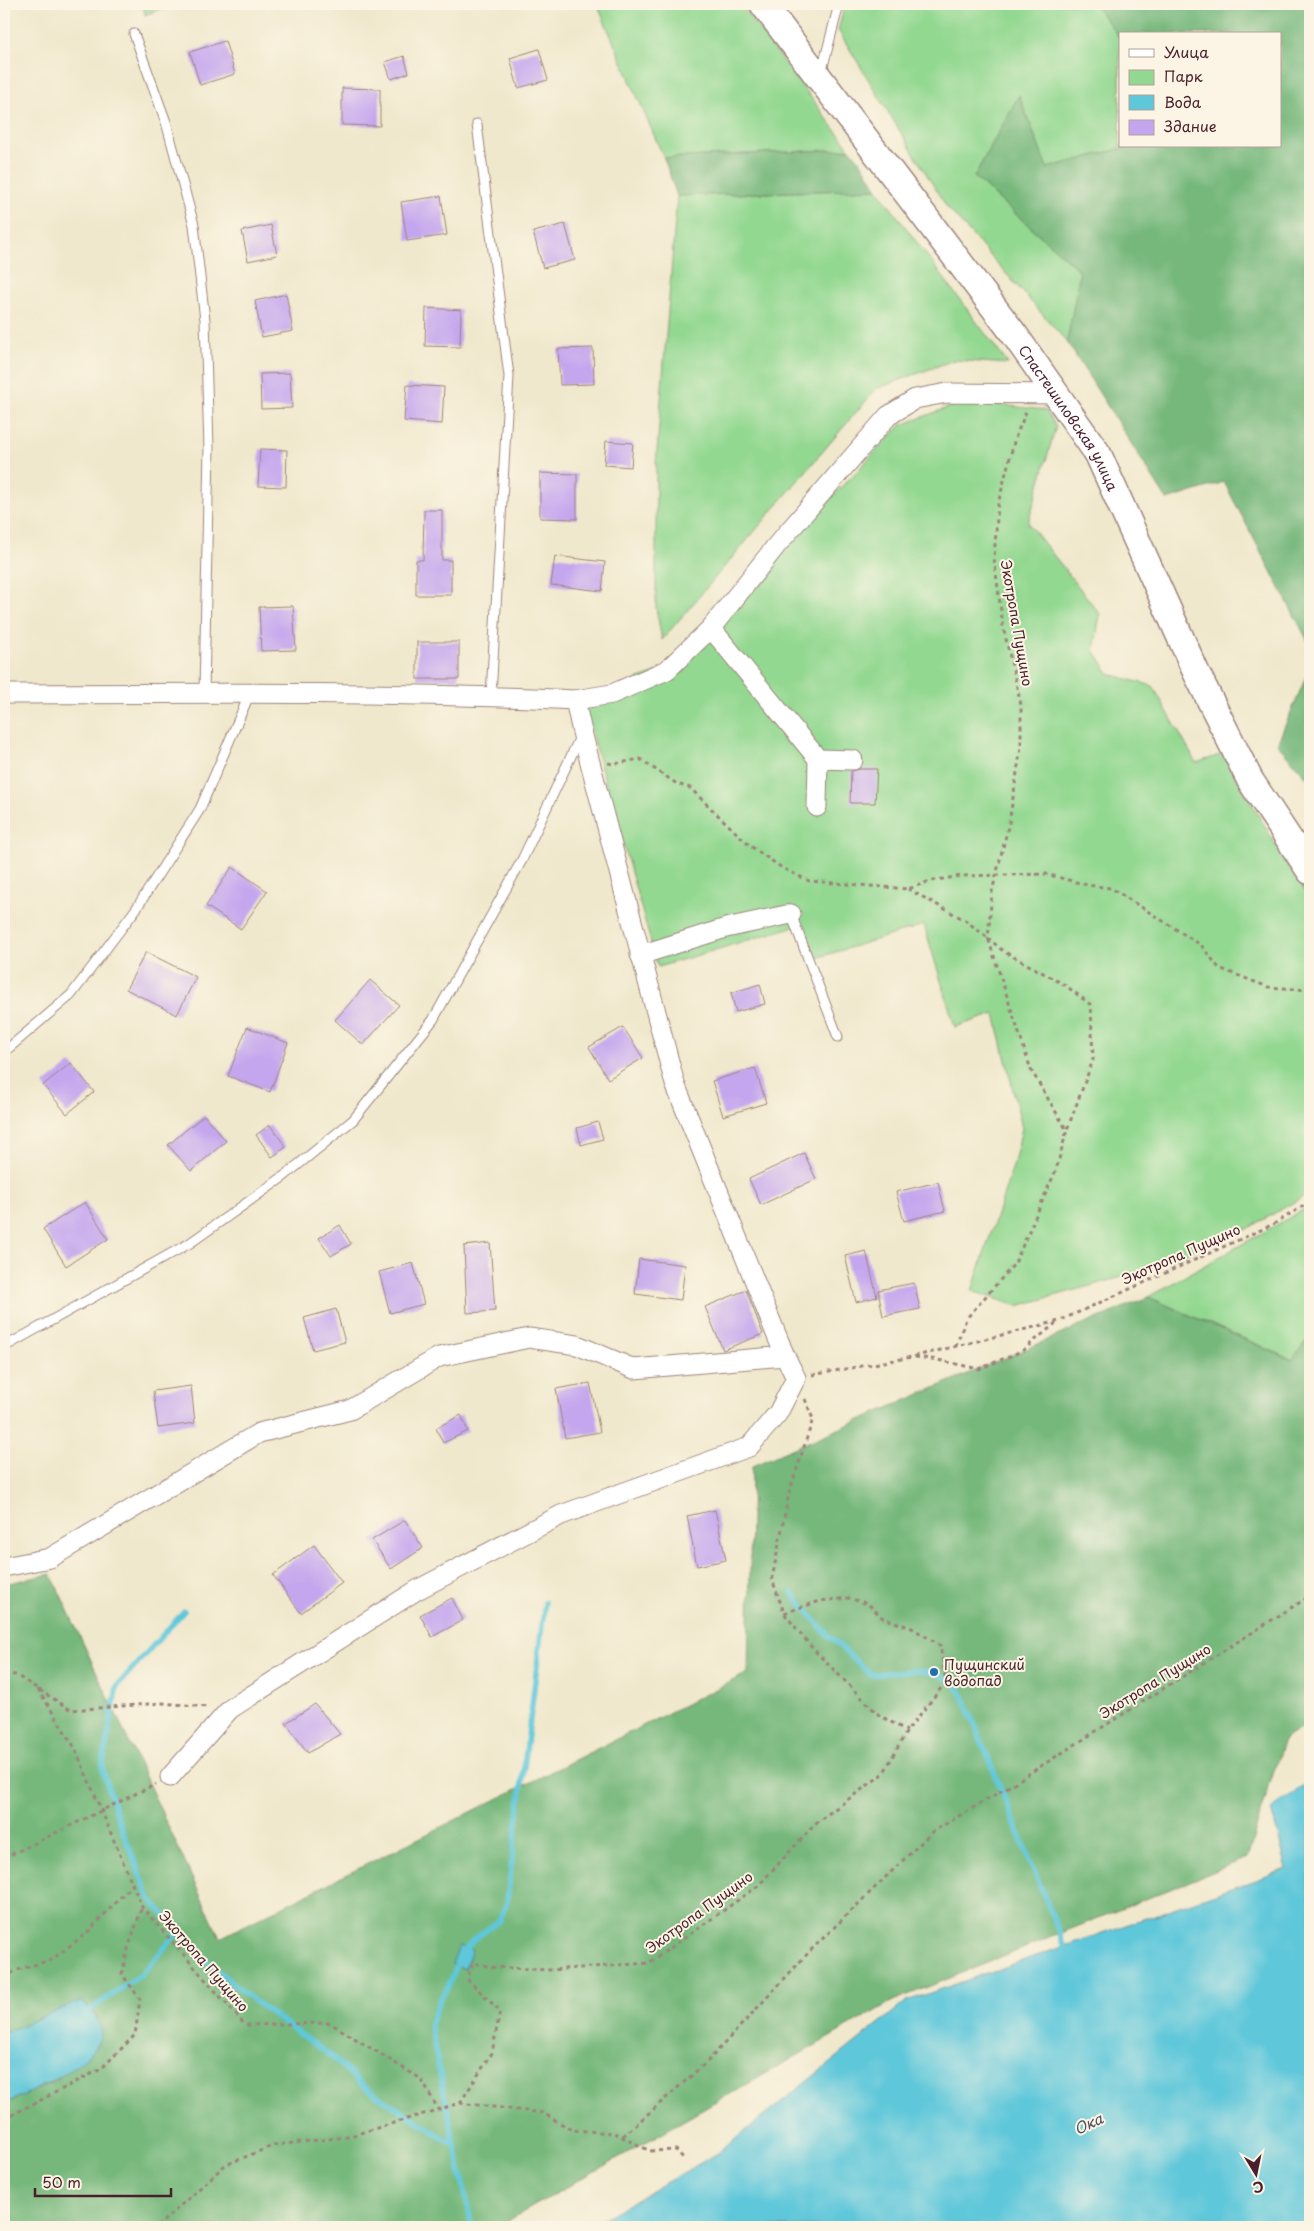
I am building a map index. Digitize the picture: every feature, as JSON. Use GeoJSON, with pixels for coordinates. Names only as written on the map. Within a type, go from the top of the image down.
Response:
{"type":"FeatureCollection","features":[{"type":"Feature","properties":{"kind":"street","name":"Спастешиловская улица"},"geometry":{"type":"LineString","coordinates":[[763,4],[1014,334],[1098,454],[1196,672],[1250,780],[1310,871]]}},
{"type":"Feature","properties":{"kind":"street"},"geometry":{"type":"LineString","coordinates":[[4,694],[250,693],[491,696],[575,700],[612,694],[667,670],[711,628],[776,546],[888,416],[915,399],[947,393],[1056,394]]}},
{"type":"Feature","properties":{"kind":"street"},"geometry":{"type":"LineString","coordinates":[[711,628],[818,759],[817,807]]}},
{"type":"Feature","properties":{"kind":"street"},"geometry":{"type":"LineString","coordinates":[[170,1777],[230,1709],[417,1590],[561,1515],[749,1447],[778,1413],[796,1378],[785,1356],[675,1084],[575,700]]}},
{"type":"Feature","properties":{"kind":"street"},"geometry":{"type":"LineString","coordinates":[[818,759],[853,760]]}},
{"type":"Feature","properties":{"kind":"street"},"geometry":{"type":"LineString","coordinates":[[640,955],[726,928],[791,914]]}},
{"type":"Feature","properties":{"kind":"street"},"geometry":{"type":"LineString","coordinates":[[4,1567],[50,1558],[259,1433],[350,1410],[439,1357],[529,1338],[577,1345],[634,1370],[785,1356]]}},
{"type":"Feature","properties":{"kind":"lane"},"geometry":{"type":"LineString","coordinates":[[820,78],[840,4]]}},
{"type":"Feature","properties":{"kind":"lane"},"geometry":{"type":"LineString","coordinates":[[134,34],[166,122],[194,225],[205,320],[209,448],[204,693]]}},
{"type":"Feature","properties":{"kind":"lane"},"geometry":{"type":"LineString","coordinates":[[477,124],[509,376],[491,696]]}},
{"type":"Feature","properties":{"kind":"lane"},"geometry":{"type":"LineString","coordinates":[[4,1052],[71,995],[136,909],[200,809],[250,693]]}},
{"type":"Feature","properties":{"kind":"lane"},"geometry":{"type":"LineString","coordinates":[[4,1347],[190,1243],[283,1178],[354,1120],[433,1020],[522,860],[582,732]]}},
{"type":"Feature","properties":{"kind":"lane"},"geometry":{"type":"LineString","coordinates":[[791,914],[838,1037]]}},
{"type":"Feature","properties":{"kind":"path","name":"Экотропа Пущино"},"geometry":{"type":"LineString","coordinates":[[1056,394],[1024,413],[1014,438],[998,504],[994,558],[1003,626],[1021,705],[1021,747],[1009,823],[995,874],[988,938],[1031,1070],[1067,1130]]}},
{"type":"Feature","properties":{"kind":"path"},"geometry":{"type":"LineString","coordinates":[[590,761],[614,764],[640,759],[677,784],[690,788],[749,844],[782,868],[810,881],[908,889],[965,920],[1003,951],[1065,985],[1091,1006],[1093,1060],[1067,1130],[1056,1170],[1014,1263],[966,1319],[956,1346]]}},
{"type":"Feature","properties":{"kind":"path"},"geometry":{"type":"LineString","coordinates":[[908,889],[930,881],[995,874],[1046,874],[1087,885],[1111,888],[1202,945],[1219,968],[1268,987],[1310,990]]}},
{"type":"Feature","properties":{"kind":"path","name":"Экотропа Пущино"},"geometry":{"type":"LineString","coordinates":[[796,1378],[912,1357],[1059,1321],[1274,1224],[1310,1202]]}},
{"type":"Feature","properties":{"kind":"path","name":"Экотропа Пущино"},"geometry":{"type":"LineString","coordinates":[[912,1357],[938,1360],[979,1369],[1022,1351],[1059,1321]]}},
{"type":"Feature","properties":{"kind":"path"},"geometry":{"type":"LineString","coordinates":[[796,1378],[813,1419],[789,1493],[772,1580],[784,1613],[813,1649],[879,1716],[907,1731]]}},
{"type":"Feature","properties":{"kind":"path","name":"Экотропа Пущино"},"geometry":{"type":"LineString","coordinates":[[623,2136],[708,2061],[810,1951],[932,1832],[1011,1785],[1310,1596]]}},
{"type":"Feature","properties":{"kind":"path","name":"Экотропа Пущино"},"geometry":{"type":"LineString","coordinates":[[458,2103],[492,2053],[500,2011],[467,1979],[473,1964],[492,1967],[550,1970],[648,1963],[758,1886],[817,1822],[883,1774],[907,1731],[946,1682],[940,1645],[912,1628],[883,1618],[868,1604],[849,1598],[820,1601],[784,1613]]}},
{"type":"Feature","properties":{"kind":"path"},"geometry":{"type":"LineString","coordinates":[[4,1674],[16,1675],[71,1710],[162,1703],[230,1709]]}},
{"type":"Feature","properties":{"kind":"path"},"geometry":{"type":"LineString","coordinates":[[38,1689],[75,1748],[142,1908]]}},
{"type":"Feature","properties":{"kind":"path"},"geometry":{"type":"LineString","coordinates":[[4,1858],[170,1777]]}},
{"type":"Feature","properties":{"kind":"path"},"geometry":{"type":"LineString","coordinates":[[4,1978],[17,1970],[51,1960],[87,1933],[133,1885]]}},
{"type":"Feature","properties":{"kind":"path","name":"Экотропа Пущино"},"geometry":{"type":"LineString","coordinates":[[4,2119],[101,2069],[135,2035],[140,2000],[122,1974],[127,1952],[142,1908],[245,2025],[330,2023],[421,2079],[440,2109]]}},
{"type":"Feature","properties":{"kind":"path"},"geometry":{"type":"LineString","coordinates":[[157,2227],[225,2164],[276,2145],[347,2137],[458,2103],[543,2113],[572,2130],[623,2136],[650,2151],[676,2150],[684,2159]]}},
{"type":"Feature","properties":{"kind":"green space"},"geometry":{"type":"Polygon","coordinates":[[[143,4],[172,4],[145,15],[143,4]]]}},
{"type":"Feature","properties":{"kind":"green space"},"geometry":{"type":"Polygon","coordinates":[[[597,4],[740,4],[850,149],[664,158],[597,4]]]}},
{"type":"Feature","properties":{"kind":"green space"},"geometry":{"type":"Polygon","coordinates":[[[845,4],[1094,4],[1119,37],[1119,148],[1122,148],[1047,168],[1019,95],[974,177],[1081,272],[1067,342],[946,206],[838,30],[845,4]]]}},
{"type":"Feature","properties":{"kind":"green space"},"geometry":{"type":"Polygon","coordinates":[[[1094,4],[1310,4],[1310,645],[1224,482],[1167,500],[1067,342],[1080,271],[974,177],[1019,95],[1047,168],[1122,148],[1282,148],[1282,32],[1119,32],[1119,37],[1094,4]]]}},
{"type":"Feature","properties":{"kind":"green space"},"geometry":{"type":"Polygon","coordinates":[[[850,149],[863,165],[877,189],[677,196],[664,158],[850,149]]]}},
{"type":"Feature","properties":{"kind":"green space"},"geometry":{"type":"Polygon","coordinates":[[[877,189],[1008,364],[954,360],[876,389],[662,640],[656,608],[656,464],[677,196],[877,189]]]}},
{"type":"Feature","properties":{"kind":"green space"},"geometry":{"type":"Polygon","coordinates":[[[966,401],[1045,410],[1056,426],[1028,523],[1100,614],[1094,650],[1109,674],[1153,686],[1196,763],[1223,754],[1285,861],[1310,900],[1310,1193],[1245,1230],[1129,1275],[1018,1306],[972,1291],[1014,1163],[1022,1128],[995,1014],[955,1027],[924,925],[813,959],[799,925],[658,967],[582,700],[667,669],[901,425],[966,401]]]}},
{"type":"Feature","properties":{"kind":"green space"},"geometry":{"type":"Polygon","coordinates":[[[1310,668],[1310,781],[1277,744],[1310,668]]]}},
{"type":"Feature","properties":{"kind":"green space"},"geometry":{"type":"Polygon","coordinates":[[[1310,1206],[1310,1336],[1293,1360],[1148,1297],[1310,1206]]]}},
{"type":"Feature","properties":{"kind":"green space"},"geometry":{"type":"Polygon","coordinates":[[[1148,1297],[1292,1360],[1310,1336],[1310,1723],[1284,1739],[1247,1858],[893,2001],[497,2227],[4,2227],[4,2104],[57,2080],[97,2017],[82,2001],[4,2033],[4,1584],[51,1574],[220,1938],[748,1673],[752,1466],[1148,1297]]]}},
{"type":"Feature","properties":{"kind":"water","name":"Ока"},"geometry":{"type":"Polygon","coordinates":[[[1310,1781],[1310,2227],[588,2227],[718,2153],[907,2001],[1287,1869],[1271,1809],[1310,1781]]]}},
{"type":"Feature","properties":{"kind":"water"},"geometry":{"type":"Polygon","coordinates":[[[459,1946],[472,1950],[465,1969],[452,1964],[459,1946]]]}},
{"type":"Feature","properties":{"kind":"water"},"geometry":{"type":"Polygon","coordinates":[[[82,2000],[100,2024],[101,2033],[97,2045],[88,2056],[61,2076],[4,2104],[4,2033],[82,2000]]]}},
{"type":"Feature","properties":{"kind":"building"},"geometry":{"type":"Polygon","coordinates":[[[225,41],[235,74],[200,85],[190,52],[225,41]]]}},
{"type":"Feature","properties":{"kind":"building"},"geometry":{"type":"Polygon","coordinates":[[[539,49],[548,80],[518,88],[510,58],[539,49]]]}},
{"type":"Feature","properties":{"kind":"building"},"geometry":{"type":"Polygon","coordinates":[[[404,56],[409,73],[391,79],[385,62],[404,56]]]}},
{"type":"Feature","properties":{"kind":"building"},"geometry":{"type":"Polygon","coordinates":[[[342,88],[380,89],[380,126],[342,125],[342,88]]]}},
{"type":"Feature","properties":{"kind":"building"},"geometry":{"type":"Polygon","coordinates":[[[441,196],[447,235],[407,241],[401,202],[441,196]]]}},
{"type":"Feature","properties":{"kind":"building"},"geometry":{"type":"Polygon","coordinates":[[[565,224],[575,260],[543,268],[533,232],[565,224]]]}},
{"type":"Feature","properties":{"kind":"building"},"geometry":{"type":"Polygon","coordinates":[[[271,225],[277,255],[248,261],[242,231],[271,225]]]}},
{"type":"Feature","properties":{"kind":"building"},"geometry":{"type":"Polygon","coordinates":[[[286,294],[293,331],[262,337],[255,301],[286,294]]]}},
{"type":"Feature","properties":{"kind":"building"},"geometry":{"type":"Polygon","coordinates":[[[426,308],[461,310],[460,347],[425,346],[426,308]]]}},
{"type":"Feature","properties":{"kind":"building"},"geometry":{"type":"Polygon","coordinates":[[[593,348],[594,384],[560,385],[558,349],[593,348]]]}},
{"type":"Feature","properties":{"kind":"building"},"geometry":{"type":"Polygon","coordinates":[[[290,373],[292,408],[261,409],[260,374],[290,373]]]}},
{"type":"Feature","properties":{"kind":"building"},"geometry":{"type":"Polygon","coordinates":[[[407,385],[444,387],[442,424],[404,421],[407,385]]]}},
{"type":"Feature","properties":{"kind":"building"},"geometry":{"type":"Polygon","coordinates":[[[606,441],[633,443],[631,467],[604,465],[606,441]]]}},
{"type":"Feature","properties":{"kind":"building"},"geometry":{"type":"Polygon","coordinates":[[[260,449],[287,450],[286,487],[258,486],[260,449]]]}},
{"type":"Feature","properties":{"kind":"building"},"geometry":{"type":"Polygon","coordinates":[[[540,473],[577,474],[577,519],[540,518],[540,473]]]}},
{"type":"Feature","properties":{"kind":"building"},"geometry":{"type":"Polygon","coordinates":[[[424,510],[442,510],[442,560],[451,560],[451,595],[416,595],[416,560],[423,560],[424,510]]]}},
{"type":"Feature","properties":{"kind":"building"},"geometry":{"type":"Polygon","coordinates":[[[555,556],[605,562],[602,591],[551,585],[555,556]]]}},
{"type":"Feature","properties":{"kind":"building"},"geometry":{"type":"Polygon","coordinates":[[[293,606],[296,650],[261,651],[259,607],[293,606]]]}},
{"type":"Feature","properties":{"kind":"building"},"geometry":{"type":"Polygon","coordinates":[[[417,642],[459,642],[459,679],[417,679],[417,642]]]}},
{"type":"Feature","properties":{"kind":"building"},"geometry":{"type":"Polygon","coordinates":[[[877,769],[875,803],[850,803],[851,771],[877,769]]]}},
{"type":"Feature","properties":{"kind":"building"},"geometry":{"type":"Polygon","coordinates":[[[232,867],[267,891],[241,929],[206,906],[232,867]]]}},
{"type":"Feature","properties":{"kind":"building"},"geometry":{"type":"Polygon","coordinates":[[[146,952],[196,977],[177,1015],[126,989],[146,952]]]}},
{"type":"Feature","properties":{"kind":"building"},"geometry":{"type":"Polygon","coordinates":[[[370,980],[399,1005],[363,1045],[335,1020],[370,980]]]}},
{"type":"Feature","properties":{"kind":"building"},"geometry":{"type":"Polygon","coordinates":[[[760,984],[765,1004],[736,1012],[731,993],[760,984]]]}},
{"type":"Feature","properties":{"kind":"building"},"geometry":{"type":"Polygon","coordinates":[[[247,1027],[288,1043],[270,1092],[228,1076],[247,1027]]]}},
{"type":"Feature","properties":{"kind":"building"},"geometry":{"type":"Polygon","coordinates":[[[623,1027],[643,1058],[608,1079],[589,1047],[623,1027]]]}},
{"type":"Feature","properties":{"kind":"building"},"geometry":{"type":"Polygon","coordinates":[[[71,1063],[94,1092],[67,1114],[43,1085],[71,1063]]]}},
{"type":"Feature","properties":{"kind":"building"},"geometry":{"type":"Polygon","coordinates":[[[755,1068],[766,1103],[723,1116],[712,1081],[755,1068]]]}},
{"type":"Feature","properties":{"kind":"building"},"geometry":{"type":"Polygon","coordinates":[[[204,1115],[226,1141],[191,1171],[168,1145],[204,1115]]]}},
{"type":"Feature","properties":{"kind":"building"},"geometry":{"type":"Polygon","coordinates":[[[598,1122],[603,1139],[581,1145],[577,1128],[598,1122]]]}},
{"type":"Feature","properties":{"kind":"building"},"geometry":{"type":"Polygon","coordinates":[[[270,1125],[286,1147],[272,1157],[256,1135],[270,1125]]]}},
{"type":"Feature","properties":{"kind":"building"},"geometry":{"type":"Polygon","coordinates":[[[804,1153],[816,1179],[761,1205],[749,1179],[804,1153]]]}},
{"type":"Feature","properties":{"kind":"building"},"geometry":{"type":"Polygon","coordinates":[[[938,1182],[945,1211],[904,1221],[896,1192],[938,1182]]]}},
{"type":"Feature","properties":{"kind":"building"},"geometry":{"type":"Polygon","coordinates":[[[85,1202],[108,1239],[66,1266],[43,1229],[85,1202]]]}},
{"type":"Feature","properties":{"kind":"building"},"geometry":{"type":"Polygon","coordinates":[[[340,1225],[351,1244],[331,1256],[319,1238],[340,1225]]]}},
{"type":"Feature","properties":{"kind":"building"},"geometry":{"type":"Polygon","coordinates":[[[490,1243],[495,1311],[467,1313],[464,1246],[490,1243]]]}},
{"type":"Feature","properties":{"kind":"building"},"geometry":{"type":"Polygon","coordinates":[[[866,1251],[877,1297],[856,1302],[845,1256],[866,1251]]]}},
{"type":"Feature","properties":{"kind":"building"},"geometry":{"type":"Polygon","coordinates":[[[639,1259],[685,1265],[681,1300],[635,1294],[639,1259]]]}},
{"type":"Feature","properties":{"kind":"building"},"geometry":{"type":"Polygon","coordinates":[[[413,1263],[424,1304],[390,1313],[379,1272],[413,1263]]]}},
{"type":"Feature","properties":{"kind":"building"},"geometry":{"type":"Polygon","coordinates":[[[914,1283],[920,1309],[883,1316],[878,1290],[914,1283]]]}},
{"type":"Feature","properties":{"kind":"building"},"geometry":{"type":"Polygon","coordinates":[[[746,1290],[763,1334],[723,1350],[705,1307],[746,1290]]]}},
{"type":"Feature","properties":{"kind":"building"},"geometry":{"type":"Polygon","coordinates":[[[336,1309],[345,1342],[313,1350],[304,1318],[336,1309]]]}},
{"type":"Feature","properties":{"kind":"building"},"geometry":{"type":"Polygon","coordinates":[[[590,1383],[600,1432],[565,1438],[556,1389],[590,1383]]]}},
{"type":"Feature","properties":{"kind":"building"},"geometry":{"type":"Polygon","coordinates":[[[191,1386],[195,1423],[158,1428],[153,1391],[191,1386]]]}},
{"type":"Feature","properties":{"kind":"building"},"geometry":{"type":"Polygon","coordinates":[[[461,1415],[468,1431],[443,1443],[436,1428],[461,1415]]]}},
{"type":"Feature","properties":{"kind":"building"},"geometry":{"type":"Polygon","coordinates":[[[715,1510],[726,1560],[697,1566],[687,1516],[715,1510]]]}},
{"type":"Feature","properties":{"kind":"building"},"geometry":{"type":"Polygon","coordinates":[[[405,1520],[423,1548],[391,1569],[372,1540],[405,1520]]]}},
{"type":"Feature","properties":{"kind":"building"},"geometry":{"type":"Polygon","coordinates":[[[314,1545],[342,1583],[301,1613],[273,1575],[314,1545]]]}},
{"type":"Feature","properties":{"kind":"building"},"geometry":{"type":"Polygon","coordinates":[[[452,1598],[463,1620],[432,1637],[420,1615],[452,1598]]]}},
{"type":"Feature","properties":{"kind":"building"},"geometry":{"type":"Polygon","coordinates":[[[315,1704],[340,1734],[308,1753],[286,1723],[315,1704]]]}},
{"type":"Feature","properties":{"kind":"waterway"},"geometry":{"type":"LineString","coordinates":[[792,1593],[826,1633],[871,1675],[902,1671],[924,1671],[934,1673],[954,1683],[964,1698],[1067,1952]]}},
{"type":"Feature","properties":{"kind":"waterway"},"geometry":{"type":"LineString","coordinates":[[472,2227],[430,2025],[439,2001],[467,1948],[473,1940],[500,1920],[507,1901],[545,1602]]}},
{"type":"Feature","properties":{"kind":"waterway"},"geometry":{"type":"LineString","coordinates":[[184,1611],[117,1686],[102,1768],[119,1822],[150,1899],[203,1958],[254,2001],[331,2056],[367,2089],[455,2145]]}},
{"type":"Feature","properties":{"kind":"waterway"},"geometry":{"type":"LineString","coordinates":[[90,2010],[142,1974],[179,1931]]}},
{"type":"Feature","properties":{"kind":"place","name":"Пущинский водопад"},"geometry":{"type":"Point","coordinates":[934,1672]}}]}
